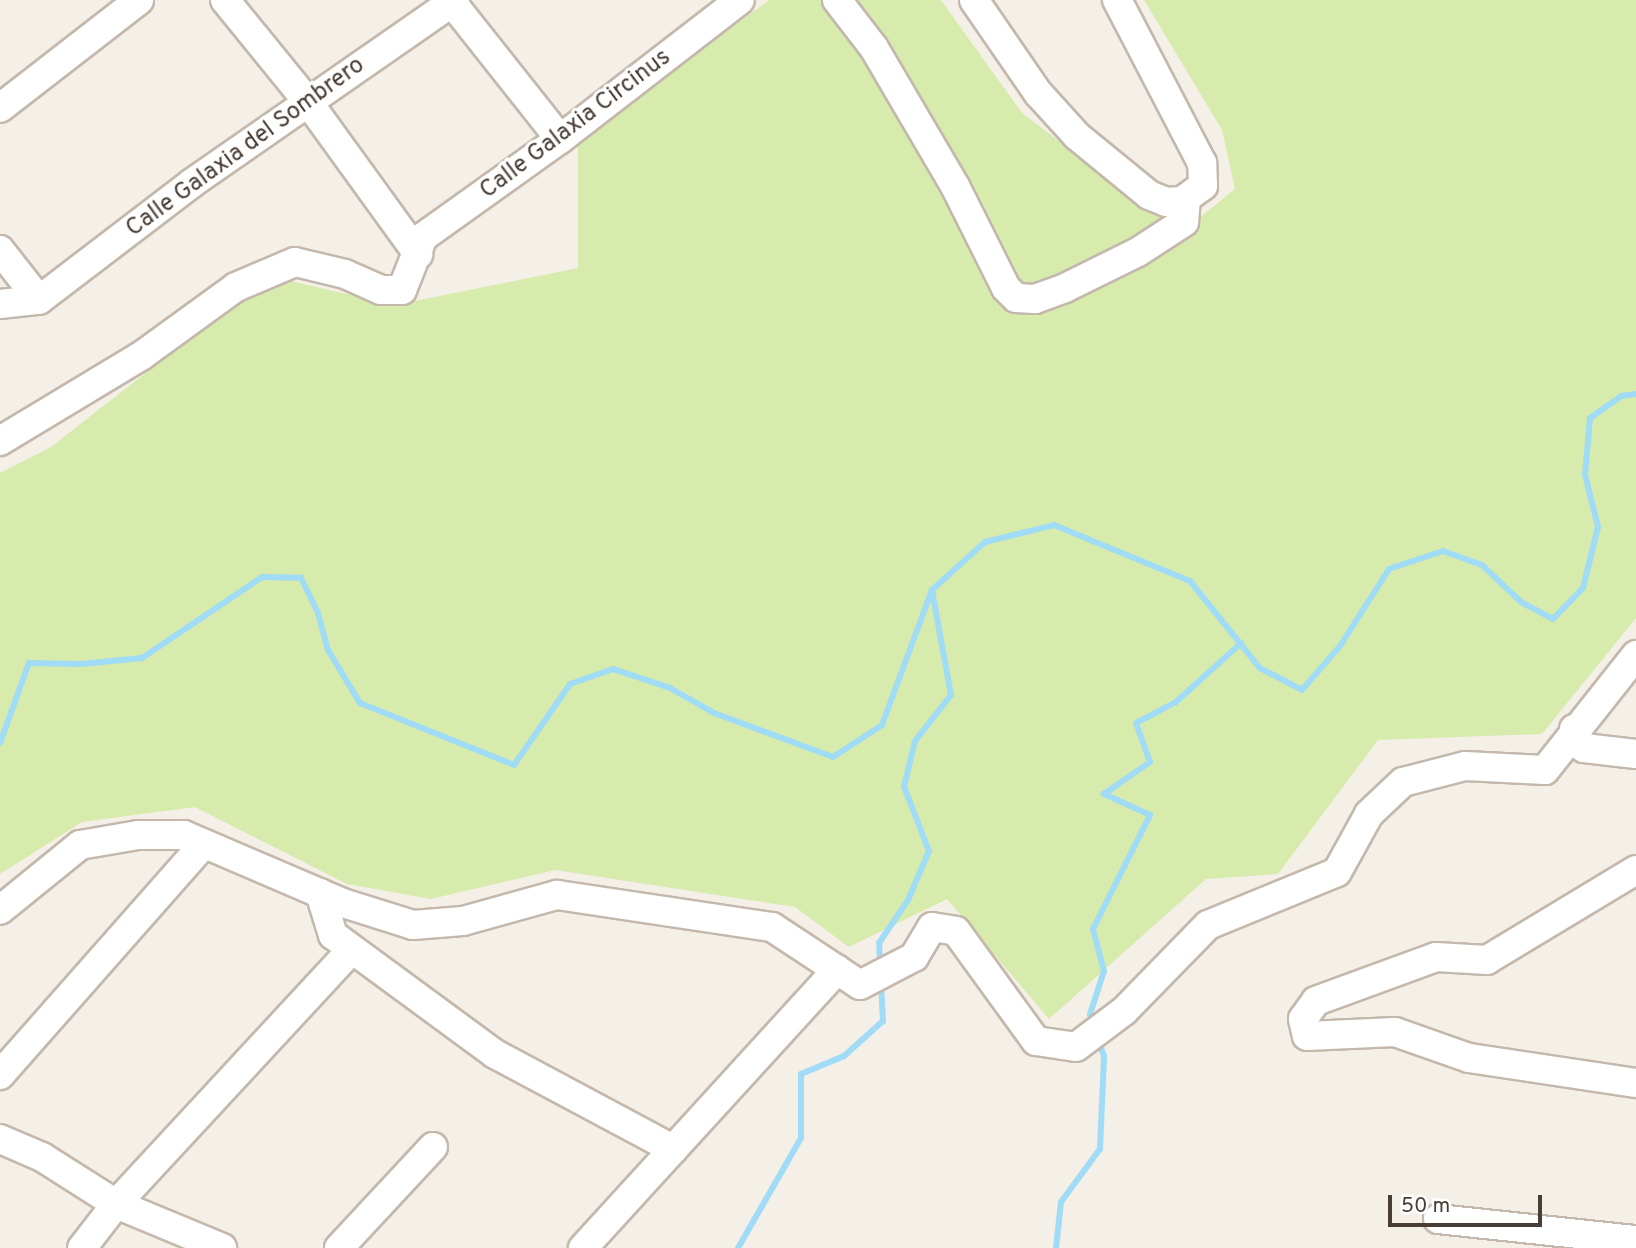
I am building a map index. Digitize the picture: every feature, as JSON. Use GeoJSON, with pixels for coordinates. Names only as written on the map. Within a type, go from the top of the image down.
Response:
{"type":"FeatureCollection","features":[{"type":"Feature","properties":{"kind":"street"},"geometry":{"type":"LineString","coordinates":[[0,108],[139,0]]}},
{"type":"Feature","properties":{"kind":"street"},"geometry":{"type":"LineString","coordinates":[[225,0],[308,102],[418,254]]}},
{"type":"Feature","properties":{"kind":"street","name":"Calle Galaxia Circinus"},"geometry":{"type":"LineString","coordinates":[[0,441],[141,356],[236,287],[295,262],[345,274],[381,290],[402,290],[424,237],[561,139],[740,0]]}},
{"type":"Feature","properties":{"kind":"street"},"geometry":{"type":"LineString","coordinates":[[837,0],[874,48],[955,186],[1006,288],[1016,298],[1035,299],[1065,288],[1138,252],[1184,222],[1186,199]]}},
{"type":"Feature","properties":{"kind":"street"},"geometry":{"type":"LineString","coordinates":[[974,0],[1038,93],[1077,136],[1149,195],[1166,202],[1186,199],[1203,186],[1202,163],[1117,0]]}},
{"type":"Feature","properties":{"kind":"street"},"geometry":{"type":"LineString","coordinates":[[452,1],[561,139]]}},
{"type":"Feature","properties":{"kind":"street","name":"Calle Galaxia del Sombrero"},"geometry":{"type":"LineString","coordinates":[[39,300],[192,183],[452,1]]}},
{"type":"Feature","properties":{"kind":"street"},"geometry":{"type":"LineString","coordinates":[[0,250],[39,300]]}},
{"type":"Feature","properties":{"kind":"street"},"geometry":{"type":"LineString","coordinates":[[0,304],[39,300]]}},
{"type":"Feature","properties":{"kind":"street"},"geometry":{"type":"LineString","coordinates":[[0,910],[80,845],[138,835],[184,835],[320,893],[413,925],[463,921],[557,895],[772,927],[860,985],[914,957],[932,927],[956,931],[1036,1041],[1076,1047],[1124,1011],[1208,925],[1337,872],[1369,814],[1403,782],[1465,766],[1545,770],[1574,729],[1636,655]]}},
{"type":"Feature","properties":{"kind":"street"},"geometry":{"type":"LineString","coordinates":[[1574,729],[1575,740],[1584,748],[1636,754]]}},
{"type":"Feature","properties":{"kind":"street"},"geometry":{"type":"LineString","coordinates":[[0,1075],[204,844]]}},
{"type":"Feature","properties":{"kind":"street"},"geometry":{"type":"LineString","coordinates":[[1636,870],[1487,960],[1436,957],[1317,1001],[1303,1019],[1307,1036],[1395,1032],[1469,1058],[1636,1083]]}},
{"type":"Feature","properties":{"kind":"street"},"geometry":{"type":"LineString","coordinates":[[320,893],[333,935],[495,1054],[673,1149]]}},
{"type":"Feature","properties":{"kind":"street"},"geometry":{"type":"LineString","coordinates":[[82,1248],[116,1204],[352,949]]}},
{"type":"Feature","properties":{"kind":"street"},"geometry":{"type":"LineString","coordinates":[[583,1248],[837,970]]}},
{"type":"Feature","properties":{"kind":"street"},"geometry":{"type":"LineString","coordinates":[[0,1139],[42,1157],[116,1204],[222,1248]]}},
{"type":"Feature","properties":{"kind":"street"},"geometry":{"type":"LineString","coordinates":[[340,1248],[433,1147]]}},
{"type":"Feature","properties":{"kind":"street"},"geometry":{"type":"LineString","coordinates":[[1438,1219],[1636,1240]]}},
{"type":"Feature","properties":{"kind":"green space"},"geometry":{"type":"Polygon","coordinates":[[[769,0],[941,0],[1022,113],[1150,210],[1188,227],[1235,189],[1222,130],[1144,0],[1636,0],[1636,618],[1542,734],[1378,740],[1278,874],[1206,879],[1049,1019],[947,899],[849,947],[795,907],[555,870],[431,899],[347,884],[195,807],[82,822],[0,874],[0,473],[51,447],[212,321],[277,278],[395,305],[578,268],[578,140],[769,0]]]}},
{"type":"Feature","properties":{"kind":"waterway"},"geometry":{"type":"LineString","coordinates":[[0,743],[29,663],[81,664],[142,658],[262,577],[301,578],[318,613],[328,650],[360,703],[514,765],[570,684],[613,669],[670,688],[714,713],[833,757],[882,725],[932,590],[985,542],[1054,525],[1190,581],[1260,668],[1302,690],[1340,646],[1389,569],[1443,551],[1482,565],[1521,602],[1553,619],[1583,588],[1598,527],[1585,475],[1590,418],[1621,396],[1636,394]]}},
{"type":"Feature","properties":{"kind":"waterway"},"geometry":{"type":"LineString","coordinates":[[880,966],[879,943],[908,900],[929,851],[904,787],[915,741],[951,695],[932,590]]}},
{"type":"Feature","properties":{"kind":"waterway"},"geometry":{"type":"LineString","coordinates":[[1092,1021],[1090,1014],[1104,971],[1093,929],[1150,815],[1104,794],[1150,762],[1136,723],[1176,702],[1241,643]]}},
{"type":"Feature","properties":{"kind":"waterway"},"geometry":{"type":"LineString","coordinates":[[738,1248],[801,1138],[801,1074],[844,1056],[883,1021],[881,984]]}},
{"type":"Feature","properties":{"kind":"waterway"},"geometry":{"type":"LineString","coordinates":[[1056,1248],[1061,1202],[1100,1149],[1104,1056],[1099,1043]]}}]}
